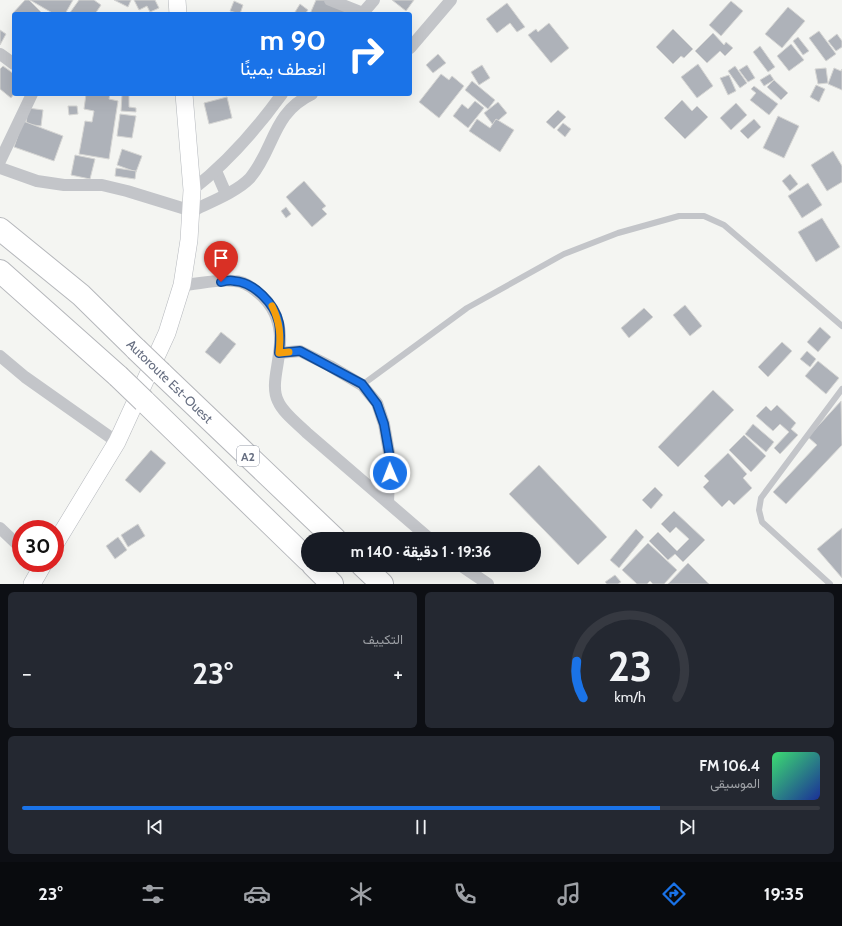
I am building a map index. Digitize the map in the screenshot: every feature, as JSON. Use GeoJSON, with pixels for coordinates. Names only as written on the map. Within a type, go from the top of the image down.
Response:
{"type":"FeatureCollection","features":[{"type":"Feature","properties":{"kind":"highway","name":"Autoroute Est-Ouest"},"geometry":{"type":"LineString","coordinates":[[0,229],[81,295],[328,532]]}},
{"type":"Feature","properties":{"kind":"highway","name":"A2"},"geometry":{"type":"LineString","coordinates":[[0,271],[118,376],[301,553]]}},
{"type":"Feature","properties":{"kind":"highway"},"geometry":{"type":"LineString","coordinates":[[320,572],[332,584]]}},
{"type":"Feature","properties":{"kind":"highway"},"geometry":{"type":"LineString","coordinates":[[369,572],[382,584]]}},
{"type":"Feature","properties":{"kind":"main road"},"geometry":{"type":"LineString","coordinates":[[177,0],[178,12]]}},
{"type":"Feature","properties":{"kind":"main road"},"geometry":{"type":"LineString","coordinates":[[64,529],[116,442],[167,333],[182,285],[192,211],[192,190],[184,96]]}},
{"type":"Feature","properties":{"kind":"main road"},"geometry":{"type":"LineString","coordinates":[[32,584],[37,572]]}},
{"type":"Feature","properties":{"kind":"street"},"geometry":{"type":"LineString","coordinates":[[330,0],[358,12]]}},
{"type":"Feature","properties":{"kind":"street"},"geometry":{"type":"LineString","coordinates":[[365,12],[374,0]]}},
{"type":"Feature","properties":{"kind":"street"},"geometry":{"type":"LineString","coordinates":[[412,46],[451,0]]}},
{"type":"Feature","properties":{"kind":"street"},"geometry":{"type":"LineString","coordinates":[[0,54],[12,63]]}},
{"type":"Feature","properties":{"kind":"street"},"geometry":{"type":"LineString","coordinates":[[0,162],[31,96]]}},
{"type":"Feature","properties":{"kind":"street"},"geometry":{"type":"LineString","coordinates":[[192,190],[216,171],[264,118],[281,96]]}},
{"type":"Feature","properties":{"kind":"street"},"geometry":{"type":"LineString","coordinates":[[285,96],[294,104]]}},
{"type":"Feature","properties":{"kind":"street"},"geometry":{"type":"LineString","coordinates":[[0,168],[36,181],[64,185],[102,185],[127,190],[192,211],[226,194],[250,178],[277,127],[294,104],[308,96]]}},
{"type":"Feature","properties":{"kind":"street"},"geometry":{"type":"LineString","coordinates":[[216,171],[226,194]]}},
{"type":"Feature","properties":{"kind":"street"},"geometry":{"type":"LineString","coordinates":[[182,285],[234,281],[248,285],[271,305],[276,315],[281,339],[274,389],[278,402],[288,415],[422,532]]}},
{"type":"Feature","properties":{"kind":"street"},"geometry":{"type":"LineString","coordinates":[[279,353],[300,351],[362,384],[377,404],[384,424],[390,458],[388,502]]}},
{"type":"Feature","properties":{"kind":"street"},"geometry":{"type":"LineString","coordinates":[[0,356],[25,378],[116,442]]}},
{"type":"Feature","properties":{"kind":"street"},"geometry":{"type":"LineString","coordinates":[[0,528],[12,539]]}},
{"type":"Feature","properties":{"kind":"street"},"geometry":{"type":"LineString","coordinates":[[470,572],[488,584]]}},
{"type":"Feature","properties":{"kind":"lane"},"geometry":{"type":"LineString","coordinates":[[362,384],[467,308],[564,254],[618,233],[679,216],[704,216],[724,226],[842,326]]}},
{"type":"Feature","properties":{"kind":"lane"},"geometry":{"type":"LineString","coordinates":[[830,584],[762,522],[759,510],[761,498],[842,389]]}},
{"type":"Feature","properties":{"kind":"building"},"geometry":{"type":"Polygon","coordinates":[[[25,0],[29,0],[41,12],[14,12],[25,0]]]}},
{"type":"Feature","properties":{"kind":"building"},"geometry":{"type":"Polygon","coordinates":[[[30,0],[73,0],[66,12],[51,12],[30,0]]]}},
{"type":"Feature","properties":{"kind":"building"},"geometry":{"type":"Polygon","coordinates":[[[79,0],[94,0],[101,5],[96,12],[70,12],[79,0]]]}},
{"type":"Feature","properties":{"kind":"building"},"geometry":{"type":"Polygon","coordinates":[[[114,0],[131,0],[128,7],[114,0]]]}},
{"type":"Feature","properties":{"kind":"building"},"geometry":{"type":"Polygon","coordinates":[[[134,0],[155,0],[159,8],[150,12],[147,6],[139,10],[134,0]]]}},
{"type":"Feature","properties":{"kind":"building"},"geometry":{"type":"Polygon","coordinates":[[[316,0],[334,0],[350,7],[349,12],[311,12],[316,0]]]}},
{"type":"Feature","properties":{"kind":"building"},"geometry":{"type":"Polygon","coordinates":[[[392,0],[414,0],[406,11],[392,0]]]}},
{"type":"Feature","properties":{"kind":"building"},"geometry":{"type":"Polygon","coordinates":[[[234,1],[243,5],[241,12],[230,11],[234,1]]]}},
{"type":"Feature","properties":{"kind":"building"},"geometry":{"type":"Polygon","coordinates":[[[731,1],[743,11],[721,36],[709,25],[731,1]]]}},
{"type":"Feature","properties":{"kind":"building"},"geometry":{"type":"Polygon","coordinates":[[[507,3],[525,27],[517,32],[510,23],[497,33],[486,19],[507,3]]]}},
{"type":"Feature","properties":{"kind":"building"},"geometry":{"type":"Polygon","coordinates":[[[300,4],[308,10],[306,12],[295,12],[300,4]]]}},
{"type":"Feature","properties":{"kind":"building"},"geometry":{"type":"Polygon","coordinates":[[[788,7],[805,21],[782,48],[765,34],[788,7]]]}},
{"type":"Feature","properties":{"kind":"building"},"geometry":{"type":"Polygon","coordinates":[[[549,23],[569,48],[551,63],[528,35],[536,29],[538,32],[549,23]]]}},
{"type":"Feature","properties":{"kind":"building"},"geometry":{"type":"Polygon","coordinates":[[[673,29],[693,49],[684,58],[681,56],[673,64],[656,47],[673,29]]]}},
{"type":"Feature","properties":{"kind":"building"},"geometry":{"type":"Polygon","coordinates":[[[0,30],[6,34],[0,45],[0,30]]]}},
{"type":"Feature","properties":{"kind":"building"},"geometry":{"type":"Polygon","coordinates":[[[819,31],[836,54],[826,61],[809,38],[819,31]]]}},
{"type":"Feature","properties":{"kind":"building"},"geometry":{"type":"Polygon","coordinates":[[[713,33],[724,45],[726,42],[733,48],[725,56],[720,51],[707,63],[695,51],[713,33]]]}},
{"type":"Feature","properties":{"kind":"building"},"geometry":{"type":"Polygon","coordinates":[[[837,34],[842,41],[842,47],[836,51],[828,41],[837,34]]]}},
{"type":"Feature","properties":{"kind":"building"},"geometry":{"type":"Polygon","coordinates":[[[798,37],[809,51],[803,55],[793,41],[798,37]]]}},
{"type":"Feature","properties":{"kind":"building"},"geometry":{"type":"Polygon","coordinates":[[[791,44],[804,60],[789,71],[777,56],[791,44]]]}},
{"type":"Feature","properties":{"kind":"building"},"geometry":{"type":"Polygon","coordinates":[[[760,46],[775,67],[768,72],[753,52],[760,46]]]}},
{"type":"Feature","properties":{"kind":"building"},"geometry":{"type":"Polygon","coordinates":[[[438,54],[446,63],[433,73],[426,65],[438,54]]]}},
{"type":"Feature","properties":{"kind":"building"},"geometry":{"type":"Polygon","coordinates":[[[698,64],[713,86],[697,98],[681,77],[698,64]]]}},
{"type":"Feature","properties":{"kind":"building"},"geometry":{"type":"Polygon","coordinates":[[[482,65],[490,78],[479,85],[471,72],[482,65]]]}},
{"type":"Feature","properties":{"kind":"building"},"geometry":{"type":"Polygon","coordinates":[[[747,65],[755,78],[748,82],[739,70],[747,65]]]}},
{"type":"Feature","properties":{"kind":"building"},"geometry":{"type":"Polygon","coordinates":[[[3,66],[12,73],[12,96],[11,98],[0,89],[0,69],[3,66]]]}},
{"type":"Feature","properties":{"kind":"building"},"geometry":{"type":"Polygon","coordinates":[[[735,66],[747,83],[740,88],[728,71],[735,66]]]}},
{"type":"Feature","properties":{"kind":"building"},"geometry":{"type":"Polygon","coordinates":[[[826,68],[828,83],[818,84],[815,69],[826,68]]]}},
{"type":"Feature","properties":{"kind":"building"},"geometry":{"type":"Polygon","coordinates":[[[834,68],[841,71],[842,69],[842,90],[828,84],[834,68]]]}},
{"type":"Feature","properties":{"kind":"building"},"geometry":{"type":"Polygon","coordinates":[[[441,74],[449,80],[452,76],[464,86],[439,118],[419,102],[441,74]]]}},
{"type":"Feature","properties":{"kind":"building"},"geometry":{"type":"Polygon","coordinates":[[[770,74],[774,80],[764,86],[760,80],[770,74]]]}},
{"type":"Feature","properties":{"kind":"building"},"geometry":{"type":"Polygon","coordinates":[[[729,75],[736,91],[728,95],[720,78],[729,75]]]}},
{"type":"Feature","properties":{"kind":"building"},"geometry":{"type":"Polygon","coordinates":[[[774,80],[788,93],[781,100],[767,87],[774,80]]]}},
{"type":"Feature","properties":{"kind":"building"},"geometry":{"type":"Polygon","coordinates":[[[472,81],[495,100],[488,109],[465,90],[472,81]]]}},
{"type":"Feature","properties":{"kind":"building"},"geometry":{"type":"Polygon","coordinates":[[[816,85],[825,89],[819,102],[810,97],[816,85]]]}},
{"type":"Feature","properties":{"kind":"building"},"geometry":{"type":"Polygon","coordinates":[[[754,86],[778,104],[769,115],[750,100],[756,93],[751,89],[754,86]]]}},
{"type":"Feature","properties":{"kind":"building"},"geometry":{"type":"Polygon","coordinates":[[[86,96],[110,96],[109,99],[118,101],[109,159],[79,154],[85,121],[92,122],[94,111],[84,109],[86,96]]]}},
{"type":"Feature","properties":{"kind":"building"},"geometry":{"type":"Polygon","coordinates":[[[122,96],[129,96],[129,107],[136,108],[136,112],[121,111],[122,96]]]}},
{"type":"Feature","properties":{"kind":"building"},"geometry":{"type":"Polygon","coordinates":[[[227,97],[232,118],[209,124],[204,103],[227,97]]]}},
{"type":"Feature","properties":{"kind":"building"},"geometry":{"type":"Polygon","coordinates":[[[682,100],[692,111],[697,106],[708,117],[685,139],[664,118],[682,100]]]}},
{"type":"Feature","properties":{"kind":"building"},"geometry":{"type":"Polygon","coordinates":[[[475,101],[484,108],[468,128],[453,116],[462,104],[468,109],[475,101]]]}},
{"type":"Feature","properties":{"kind":"building"},"geometry":{"type":"Polygon","coordinates":[[[498,102],[507,113],[493,125],[484,113],[498,102]]]}},
{"type":"Feature","properties":{"kind":"building"},"geometry":{"type":"Polygon","coordinates":[[[736,103],[747,115],[731,130],[720,118],[736,103]]]}},
{"type":"Feature","properties":{"kind":"building"},"geometry":{"type":"Polygon","coordinates":[[[68,106],[77,106],[78,114],[69,115],[68,106]]]}},
{"type":"Feature","properties":{"kind":"building"},"geometry":{"type":"Polygon","coordinates":[[[28,108],[43,110],[41,126],[26,124],[28,108]]]}},
{"type":"Feature","properties":{"kind":"building"},"geometry":{"type":"Polygon","coordinates":[[[558,110],[566,117],[554,129],[546,122],[558,110]]]}},
{"type":"Feature","properties":{"kind":"building"},"geometry":{"type":"Polygon","coordinates":[[[120,114],[136,116],[132,138],[117,136],[120,114]]]}},
{"type":"Feature","properties":{"kind":"building"},"geometry":{"type":"Polygon","coordinates":[[[778,116],[799,126],[784,158],[763,148],[778,116]]]}},
{"type":"Feature","properties":{"kind":"building"},"geometry":{"type":"Polygon","coordinates":[[[477,119],[490,128],[496,119],[514,130],[500,152],[469,131],[477,119]]]}},
{"type":"Feature","properties":{"kind":"building"},"geometry":{"type":"Polygon","coordinates":[[[754,119],[761,127],[748,139],[740,131],[754,119]]]}},
{"type":"Feature","properties":{"kind":"building"},"geometry":{"type":"Polygon","coordinates":[[[23,121],[63,136],[54,161],[14,147],[23,121]]]}},
{"type":"Feature","properties":{"kind":"building"},"geometry":{"type":"Polygon","coordinates":[[[563,123],[571,129],[565,137],[557,130],[563,123]]]}},
{"type":"Feature","properties":{"kind":"building"},"geometry":{"type":"Polygon","coordinates":[[[122,149],[142,156],[136,172],[117,165],[122,149]]]}},
{"type":"Feature","properties":{"kind":"building"},"geometry":{"type":"Polygon","coordinates":[[[833,151],[842,166],[842,182],[827,191],[811,165],[833,151]]]}},
{"type":"Feature","properties":{"kind":"building"},"geometry":{"type":"Polygon","coordinates":[[[75,155],[95,159],[90,179],[71,175],[75,155]]]}},
{"type":"Feature","properties":{"kind":"building"},"geometry":{"type":"Polygon","coordinates":[[[116,168],[136,171],[135,179],[115,176],[116,168]]]}},
{"type":"Feature","properties":{"kind":"building"},"geometry":{"type":"Polygon","coordinates":[[[790,174],[798,184],[790,191],[782,181],[790,174]]]}},
{"type":"Feature","properties":{"kind":"building"},"geometry":{"type":"Polygon","coordinates":[[[304,181],[326,206],[322,209],[327,214],[312,227],[286,197],[304,181]]]}},
{"type":"Feature","properties":{"kind":"building"},"geometry":{"type":"Polygon","coordinates":[[[808,183],[822,205],[802,218],[788,196],[808,183]]]}},
{"type":"Feature","properties":{"kind":"building"},"geometry":{"type":"Polygon","coordinates":[[[286,207],[291,214],[286,218],[281,211],[286,207]]]}},
{"type":"Feature","properties":{"kind":"building"},"geometry":{"type":"Polygon","coordinates":[[[822,218],[840,247],[816,262],[798,232],[822,218]]]}},
{"type":"Feature","properties":{"kind":"building"},"geometry":{"type":"Polygon","coordinates":[[[685,305],[702,326],[690,336],[673,315],[685,305]]]}},
{"type":"Feature","properties":{"kind":"building"},"geometry":{"type":"Polygon","coordinates":[[[644,308],[653,317],[629,338],[621,328],[644,308]]]}},
{"type":"Feature","properties":{"kind":"building"},"geometry":{"type":"Polygon","coordinates":[[[820,327],[831,337],[818,352],[807,342],[820,327]]]}},
{"type":"Feature","properties":{"kind":"building"},"geometry":{"type":"Polygon","coordinates":[[[221,332],[236,344],[220,364],[205,352],[221,332]]]}},
{"type":"Feature","properties":{"kind":"building"},"geometry":{"type":"Polygon","coordinates":[[[782,342],[792,351],[768,377],[758,367],[782,342]]]}},
{"type":"Feature","properties":{"kind":"building"},"geometry":{"type":"Polygon","coordinates":[[[807,351],[816,359],[810,367],[800,359],[807,351]]]}},
{"type":"Feature","properties":{"kind":"building"},"geometry":{"type":"Polygon","coordinates":[[[818,361],[839,378],[826,394],[805,376],[818,361]]]}},
{"type":"Feature","properties":{"kind":"building"},"geometry":{"type":"Polygon","coordinates":[[[713,390],[734,410],[678,467],[658,447],[713,390]]]}},
{"type":"Feature","properties":{"kind":"building"},"geometry":{"type":"Polygon","coordinates":[[[841,401],[842,445],[786,504],[773,492],[817,445],[808,437],[841,401]]]}},
{"type":"Feature","properties":{"kind":"building"},"geometry":{"type":"Polygon","coordinates":[[[777,405],[796,423],[791,429],[798,435],[780,454],[774,448],[789,432],[780,424],[773,431],[756,416],[766,406],[771,411],[777,405]]]}},
{"type":"Feature","properties":{"kind":"building"},"geometry":{"type":"Polygon","coordinates":[[[753,424],[774,442],[766,452],[745,434],[753,424]]]}},
{"type":"Feature","properties":{"kind":"building"},"geometry":{"type":"Polygon","coordinates":[[[744,435],[766,456],[751,472],[729,450],[744,435]]]}},
{"type":"Feature","properties":{"kind":"building"},"geometry":{"type":"Polygon","coordinates":[[[151,450],[166,463],[140,493],[125,480],[151,450]]]}},
{"type":"Feature","properties":{"kind":"building"},"geometry":{"type":"Polygon","coordinates":[[[728,453],[747,474],[743,478],[752,488],[734,505],[729,500],[722,507],[703,487],[709,481],[704,476],[728,453]]]}},
{"type":"Feature","properties":{"kind":"building"},"geometry":{"type":"Polygon","coordinates":[[[539,465],[607,537],[578,565],[509,494],[539,465]]]}},
{"type":"Feature","properties":{"kind":"building"},"geometry":{"type":"Polygon","coordinates":[[[655,487],[663,495],[651,509],[642,500],[655,487]]]}},
{"type":"Feature","properties":{"kind":"building"},"geometry":{"type":"Polygon","coordinates":[[[674,511],[705,540],[683,562],[675,554],[668,560],[649,541],[658,532],[677,551],[689,539],[676,527],[670,533],[661,524],[674,511]]]}},
{"type":"Feature","properties":{"kind":"building"},"geometry":{"type":"Polygon","coordinates":[[[138,524],[145,536],[128,547],[121,535],[138,524]]]}},
{"type":"Feature","properties":{"kind":"building"},"geometry":{"type":"Polygon","coordinates":[[[842,528],[842,578],[817,549],[842,528]]]}},
{"type":"Feature","properties":{"kind":"building"},"geometry":{"type":"Polygon","coordinates":[[[636,529],[644,537],[619,568],[610,560],[636,529]]]}},
{"type":"Feature","properties":{"kind":"building"},"geometry":{"type":"Polygon","coordinates":[[[118,537],[127,550],[115,559],[106,546],[118,537]]]}},
{"type":"Feature","properties":{"kind":"building"},"geometry":{"type":"Polygon","coordinates":[[[648,543],[677,570],[664,584],[653,584],[650,581],[647,584],[637,584],[622,570],[648,543]]]}},
{"type":"Feature","properties":{"kind":"building"},"geometry":{"type":"Polygon","coordinates":[[[688,563],[709,584],[668,584],[688,563]]]}},
{"type":"Feature","properties":{"kind":"building"},"geometry":{"type":"Polygon","coordinates":[[[615,575],[621,582],[618,584],[607,584],[605,582],[615,575]]]}},
{"type":"Feature","properties":{"kind":"slow traffic"},"geometry":{"type":"LineString","coordinates":[[272,306],[279,323],[281,339],[279,353],[289,352]]}},
{"type":"Feature","properties":{"kind":"route"},"geometry":{"type":"LineString","coordinates":[[221,282],[234,281],[248,285],[271,305],[279,323],[281,339],[279,353],[300,351],[362,384],[377,404],[384,424],[390,458],[390,473]]}}]}
